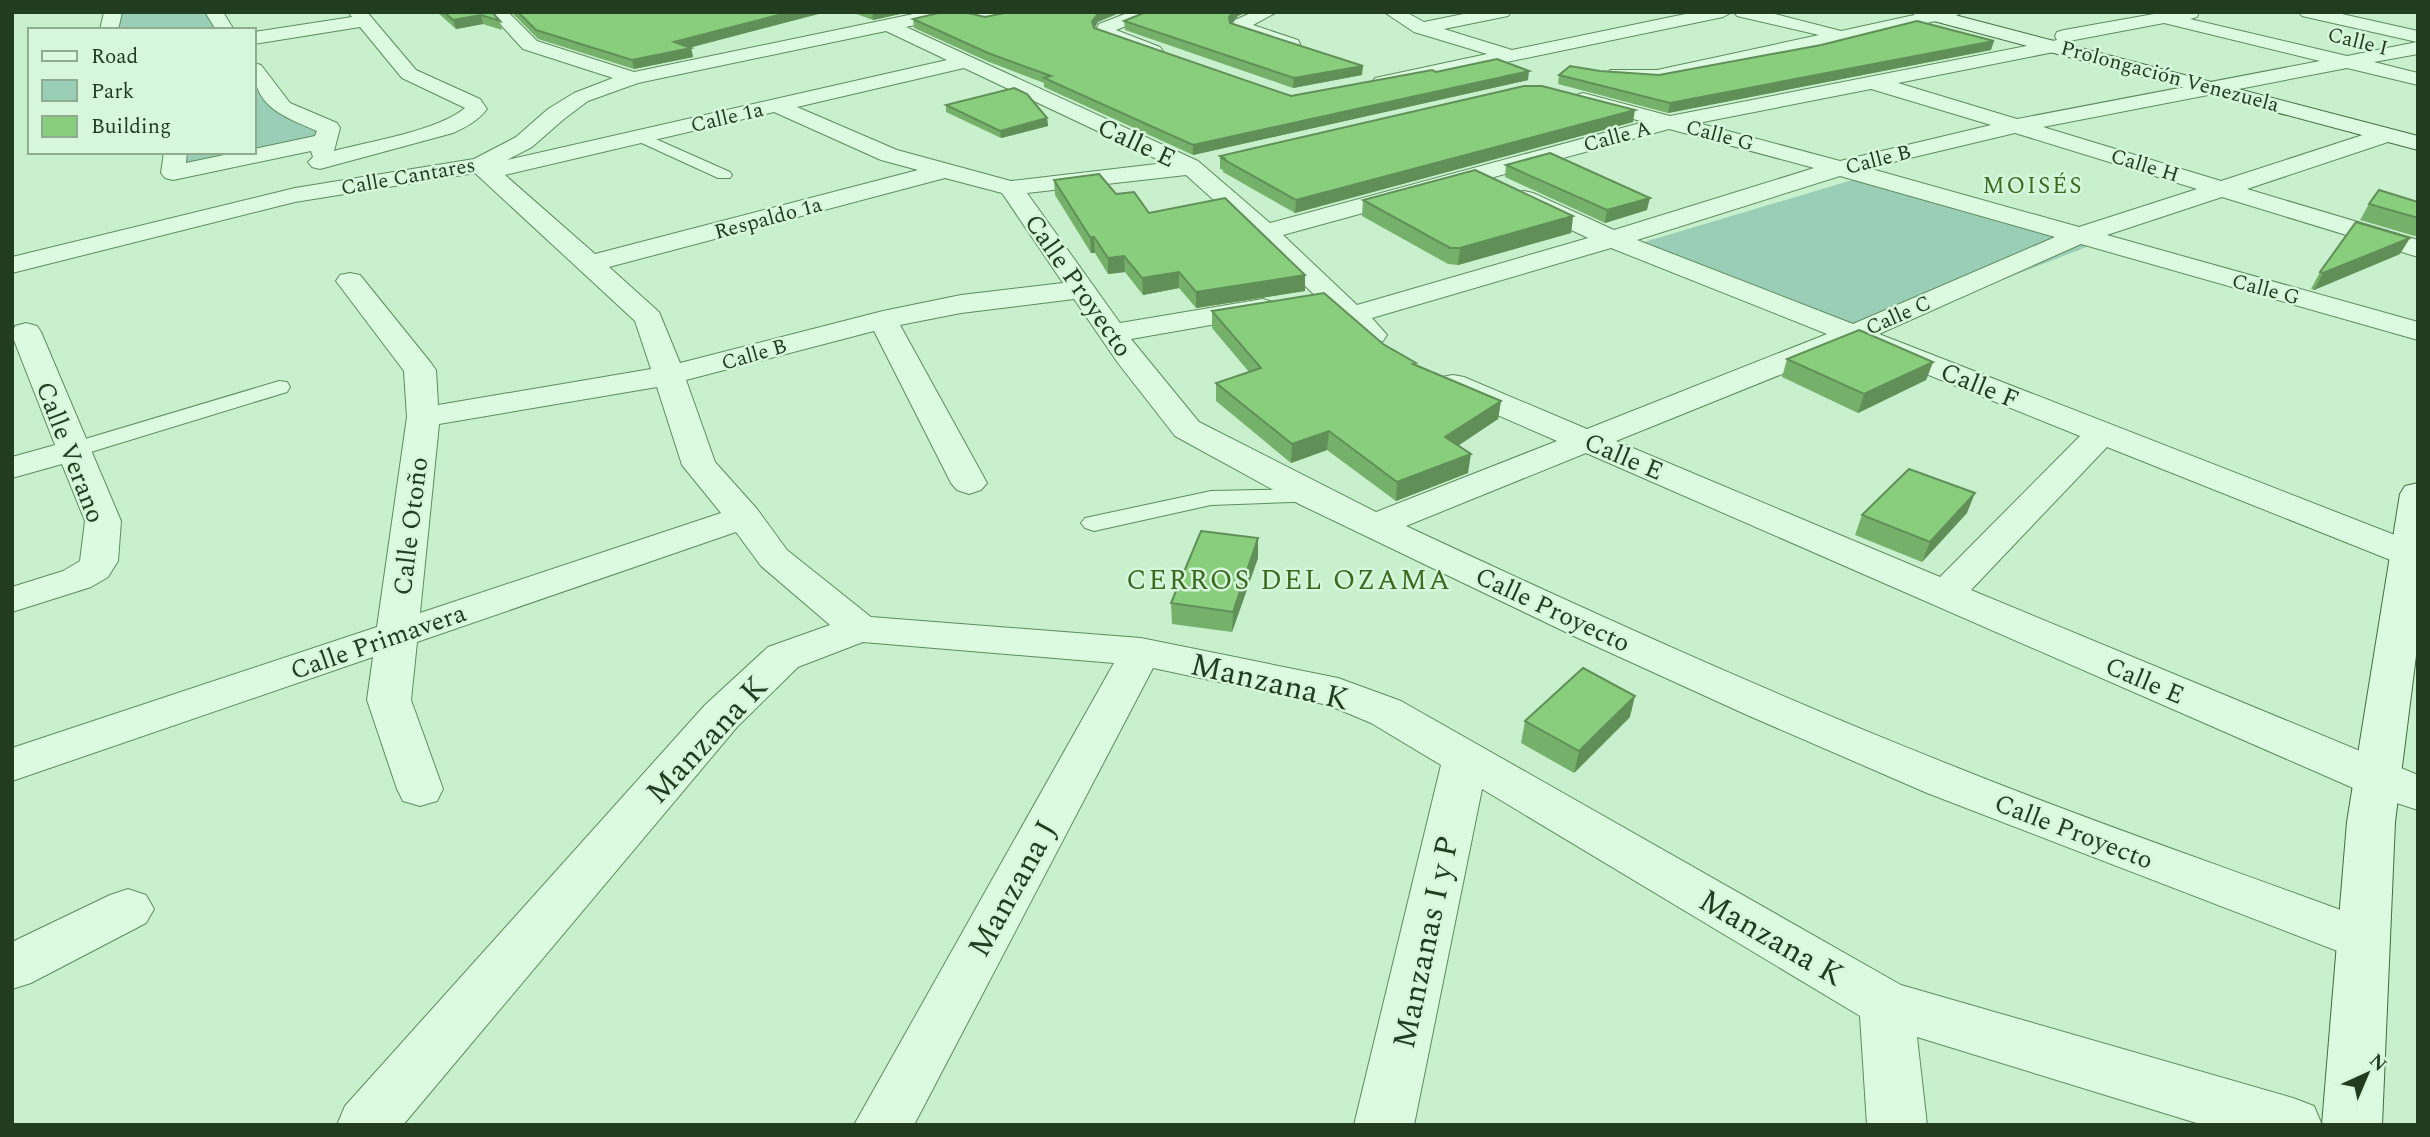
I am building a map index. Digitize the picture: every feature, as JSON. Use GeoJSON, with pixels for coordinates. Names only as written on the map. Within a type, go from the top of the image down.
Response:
{"type":"FeatureCollection","features":[{"type":"Feature","properties":{"kind":"street"},"geometry":{"type":"LineString","coordinates":[[214,12],[224,28]]}},
{"type":"Feature","properties":{"kind":"street","name":"Calle Cantares"},"geometry":{"type":"LineString","coordinates":[[12,265],[295,195],[485,168],[524,142],[556,114],[581,97],[633,78],[950,12]]}},
{"type":"Feature","properties":{"kind":"street"},"geometry":{"type":"LineString","coordinates":[[960,12],[993,17],[1015,12]]}},
{"type":"Feature","properties":{"kind":"street"},"geometry":{"type":"LineString","coordinates":[[1146,12],[1106,28],[1104,32],[1175,58]]}},
{"type":"Feature","properties":{"kind":"street"},"geometry":{"type":"LineString","coordinates":[[1268,12],[1241,24],[1240,27],[1309,50]]}},
{"type":"Feature","properties":{"kind":"street"},"geometry":{"type":"LineString","coordinates":[[1393,12],[1421,28],[1510,55],[1560,65]]}},
{"type":"Feature","properties":{"kind":"street"},"geometry":{"type":"LineString","coordinates":[[1421,28],[1502,12]]}},
{"type":"Feature","properties":{"kind":"street"},"geometry":{"type":"LineString","coordinates":[[1360,86],[1723,12]]}},
{"type":"Feature","properties":{"kind":"street"},"geometry":{"type":"LineString","coordinates":[[1743,12],[1844,36]]}},
{"type":"Feature","properties":{"kind":"street","name":"Prolongación Venezuela"},"geometry":{"type":"LineString","coordinates":[[1968,12],[2213,87],[2418,143]]}},
{"type":"Feature","properties":{"kind":"street","name":"Calle A"},"geometry":{"type":"LineString","coordinates":[[1265,232],[1670,122],[1872,82],[2193,12]]}},
{"type":"Feature","properties":{"kind":"street"},"geometry":{"type":"LineString","coordinates":[[2308,12],[2418,37]]}},
{"type":"Feature","properties":{"kind":"street"},"geometry":{"type":"LineString","coordinates":[[1599,72],[1657,76],[1938,13]]}},
{"type":"Feature","properties":{"kind":"street","name":"Prolongación Venezuela"},"geometry":{"type":"LineString","coordinates":[[1938,13],[2239,82],[2418,129]]}},
{"type":"Feature","properties":{"kind":"street"},"geometry":{"type":"LineString","coordinates":[[502,15],[528,14]]}},
{"type":"Feature","properties":{"kind":"street"},"geometry":{"type":"LineString","coordinates":[[502,15],[530,45],[633,78]]}},
{"type":"Feature","properties":{"kind":"street"},"geometry":{"type":"LineString","coordinates":[[176,154],[173,173],[323,152],[445,128],[462,121],[476,109],[473,103],[410,74],[360,16],[256,38]]}},
{"type":"Feature","properties":{"kind":"street","name":"Calle I"},"geometry":{"type":"LineString","coordinates":[[2165,18],[2418,79]]}},
{"type":"Feature","properties":{"kind":"street","name":"Calle E"},"geometry":{"type":"LineString","coordinates":[[888,25],[964,62],[1204,163],[1265,232],[1318,305],[1394,354]]}},
{"type":"Feature","properties":{"kind":"street","name":"Calle B"},"geometry":{"type":"LineString","coordinates":[[1114,333],[1318,305],[1612,239],[1840,168],[2015,126],[2418,48]]}},
{"type":"Feature","properties":{"kind":"street","name":"Calle 1a"},"geometry":{"type":"LineString","coordinates":[[485,168],[640,137],[964,62]]}},
{"type":"Feature","properties":{"kind":"street"},"geometry":{"type":"LineString","coordinates":[[1374,70],[1400,78]]}},
{"type":"Feature","properties":{"kind":"street"},"geometry":{"type":"LineString","coordinates":[[256,72],[282,108],[328,128],[323,152],[295,195]]}},
{"type":"Feature","properties":{"kind":"street","name":"Calle H"},"geometry":{"type":"LineString","coordinates":[[1872,82],[2418,249]]}},
{"type":"Feature","properties":{"kind":"street","name":"Calle G"},"geometry":{"type":"LineString","coordinates":[[1554,92],[1840,168],[2076,237],[2418,331]]}},
{"type":"Feature","properties":{"kind":"street","name":"Calle Proyecto"},"geometry":{"type":"LineString","coordinates":[[775,106],[889,155],[1011,188],[1129,357],[1187,429],[1312,496],[1376,524],[1592,629],[1853,744],[1943,781],[2361,939]]}},
{"type":"Feature","properties":{"kind":"street","name":"Calle C"},"geometry":{"type":"LineString","coordinates":[[1376,524],[1855,334],[2076,237],[2386,135]]}},
{"type":"Feature","properties":{"kind":"street"},"geometry":{"type":"LineString","coordinates":[[1011,188],[1204,163]]}},
{"type":"Feature","properties":{"kind":"street"},"geometry":{"type":"LineString","coordinates":[[485,168],[649,318],[699,465],[744,517],[774,558],[860,629]]}},
{"type":"Feature","properties":{"kind":"street","name":"Respaldo 1a"},"geometry":{"type":"LineString","coordinates":[[590,264],[946,171]]}},
{"type":"Feature","properties":{"kind":"street","name":"Calle F"},"geometry":{"type":"LineString","coordinates":[[1475,175],[1612,239],[2411,555]]}},
{"type":"Feature","properties":{"kind":"street","name":"Calle Otoño"},"geometry":{"type":"LineString","coordinates":[[350,281],[420,370],[424,417],[389,700],[420,789]]}},
{"type":"Feature","properties":{"kind":"street","name":"Calle B"},"geometry":{"type":"LineString","coordinates":[[424,417],[670,375],[883,320],[988,300],[1084,289]]}},
{"type":"Feature","properties":{"kind":"street"},"geometry":{"type":"LineString","coordinates":[[883,320],[969,483]]}},
{"type":"Feature","properties":{"kind":"street","name":"Calle Verano"},"geometry":{"type":"LineString","coordinates":[[12,600],[77,579],[93,569],[99,561],[103,521],[26,332]]}},
{"type":"Feature","properties":{"kind":"street","name":"Calle E"},"geometry":{"type":"LineString","coordinates":[[1429,373],[2397,786]]}},
{"type":"Feature","properties":{"kind":"street"},"geometry":{"type":"LineString","coordinates":[[1945,595],[2100,434]]}},
{"type":"Feature","properties":{"kind":"street"},"geometry":{"type":"LineString","coordinates":[[12,468],[73,450]]}},
{"type":"Feature","properties":{"kind":"street"},"geometry":{"type":"LineString","coordinates":[[2353,1125],[2361,939],[2397,786],[2411,555],[2418,494]]}},
{"type":"Feature","properties":{"kind":"street","name":"Calle Primavera"},"geometry":{"type":"LineString","coordinates":[[12,765],[744,517]]}},
{"type":"Feature","properties":{"kind":"street","name":"Manzana K"},"geometry":{"type":"LineString","coordinates":[[366,1125],[722,716],[783,657],[860,629],[1141,652],[1338,693],[1386,712],[1886,1004],[2293,1125]]}},
{"type":"Feature","properties":{"kind":"street","name":"Manzana J"},"geometry":{"type":"LineString","coordinates":[[883,1125],[1141,652]]}},
{"type":"Feature","properties":{"kind":"street","name":"Manzanas I y P"},"geometry":{"type":"LineString","coordinates":[[1384,1125],[1465,759]]}},
{"type":"Feature","properties":{"kind":"street"},"geometry":{"type":"LineString","coordinates":[[12,967],[128,909]]}},
{"type":"Feature","properties":{"kind":"street"},"geometry":{"type":"LineString","coordinates":[[1886,1004],[1897,1125]]}},
{"type":"Feature","properties":{"kind":"lane"},"geometry":{"type":"LineString","coordinates":[[640,137],[724,175]]}},
{"type":"Feature","properties":{"kind":"lane"},"geometry":{"type":"LineString","coordinates":[[73,450],[279,387]]}},
{"type":"Feature","properties":{"kind":"lane"},"geometry":{"type":"LineString","coordinates":[[1094,523],[1211,498],[1312,496]]}},
{"type":"Feature","properties":{"kind":"green space"},"geometry":{"type":"Polygon","coordinates":[[[119,12],[209,12],[220,28],[115,28],[119,12]]]}},
{"type":"Feature","properties":{"kind":"green space"},"geometry":{"type":"Polygon","coordinates":[[[256,80],[275,109],[323,129],[320,140],[175,173],[180,154],[256,154],[256,80]]]}},
{"type":"Feature","properties":{"kind":"green space"},"geometry":{"type":"Polygon","coordinates":[[[1859,178],[2089,246],[1864,334],[1631,246],[1859,178]]]}},
{"type":"Feature","properties":{"kind":"building"},"geometry":{"type":"Polygon","coordinates":[[[444,12],[492,12],[500,21],[481,15],[453,20],[444,12]]]}},
{"type":"Feature","properties":{"kind":"building"},"geometry":{"type":"Polygon","coordinates":[[[518,12],[790,12],[674,42],[691,48],[632,60],[536,30],[518,12]]]}},
{"type":"Feature","properties":{"kind":"building"},"geometry":{"type":"Polygon","coordinates":[[[943,12],[964,12],[985,17],[1009,12],[1099,12],[1092,22],[1094,28],[1291,96],[1497,59],[1529,71],[1193,145],[1044,78],[1051,76],[988,53],[913,19],[943,12]]]}},
{"type":"Feature","properties":{"kind":"building"},"geometry":{"type":"Polygon","coordinates":[[[1146,12],[1233,12],[1229,17],[1230,23],[1363,66],[1294,78],[1124,21],[1146,12]]]}},
{"type":"Feature","properties":{"kind":"building"},"geometry":{"type":"Polygon","coordinates":[[[1917,21],[1994,41],[1670,103],[1559,75],[1570,66],[1659,75],[1821,45],[1917,21]]]}},
{"type":"Feature","properties":{"kind":"building"},"geometry":{"type":"Polygon","coordinates":[[[1524,86],[1542,86],[1635,110],[1296,200],[1220,156],[1524,86]]]}},
{"type":"Feature","properties":{"kind":"building"},"geometry":{"type":"Polygon","coordinates":[[[1014,88],[1027,94],[1047,118],[1000,131],[946,105],[1014,88]]]}},
{"type":"Feature","properties":{"kind":"building"},"geometry":{"type":"Polygon","coordinates":[[[1550,153],[1650,198],[1607,210],[1506,165],[1550,153]]]}},
{"type":"Feature","properties":{"kind":"building"},"geometry":{"type":"Polygon","coordinates":[[[1475,170],[1573,216],[1460,248],[1450,248],[1363,200],[1475,170]]]}},
{"type":"Feature","properties":{"kind":"building"},"geometry":{"type":"Polygon","coordinates":[[[1099,174],[1116,194],[1134,192],[1149,213],[1225,198],[1305,275],[1196,292],[1179,272],[1142,278],[1124,256],[1108,258],[1094,237],[1090,237],[1054,180],[1099,174]]]}},
{"type":"Feature","properties":{"kind":"building"},"geometry":{"type":"Polygon","coordinates":[[[2379,190],[2418,202],[2418,218],[2369,204],[2379,190]]]}},
{"type":"Feature","properties":{"kind":"building"},"geometry":{"type":"Polygon","coordinates":[[[2356,222],[2410,238],[2320,272],[2356,222]]]}},
{"type":"Feature","properties":{"kind":"building"},"geometry":{"type":"Polygon","coordinates":[[[1324,293],[1383,344],[1416,363],[1413,364],[1501,401],[1445,437],[1471,454],[1397,482],[1329,431],[1292,444],[1216,383],[1261,368],[1212,311],[1324,293]]]}},
{"type":"Feature","properties":{"kind":"building"},"geometry":{"type":"Polygon","coordinates":[[[1859,330],[1933,362],[1864,394],[1787,359],[1859,330]]]}},
{"type":"Feature","properties":{"kind":"building"},"geometry":{"type":"Polygon","coordinates":[[[1909,469],[1975,493],[1930,542],[1862,515],[1909,469]]]}},
{"type":"Feature","properties":{"kind":"building"},"geometry":{"type":"Polygon","coordinates":[[[1201,531],[1258,538],[1233,612],[1171,603],[1201,531]]]}},
{"type":"Feature","properties":{"kind":"building"},"geometry":{"type":"Polygon","coordinates":[[[1583,668],[1635,696],[1579,751],[1525,721],[1583,668]]]}},
{"type":"Feature","properties":{"kind":"district","name":"MOISÉS"},"geometry":{"type":"Point","coordinates":[2033,185]}},
{"type":"Feature","properties":{"kind":"district","name":"CERROS DEL OZAMA"},"geometry":{"type":"Point","coordinates":[1289,579]}}]}
